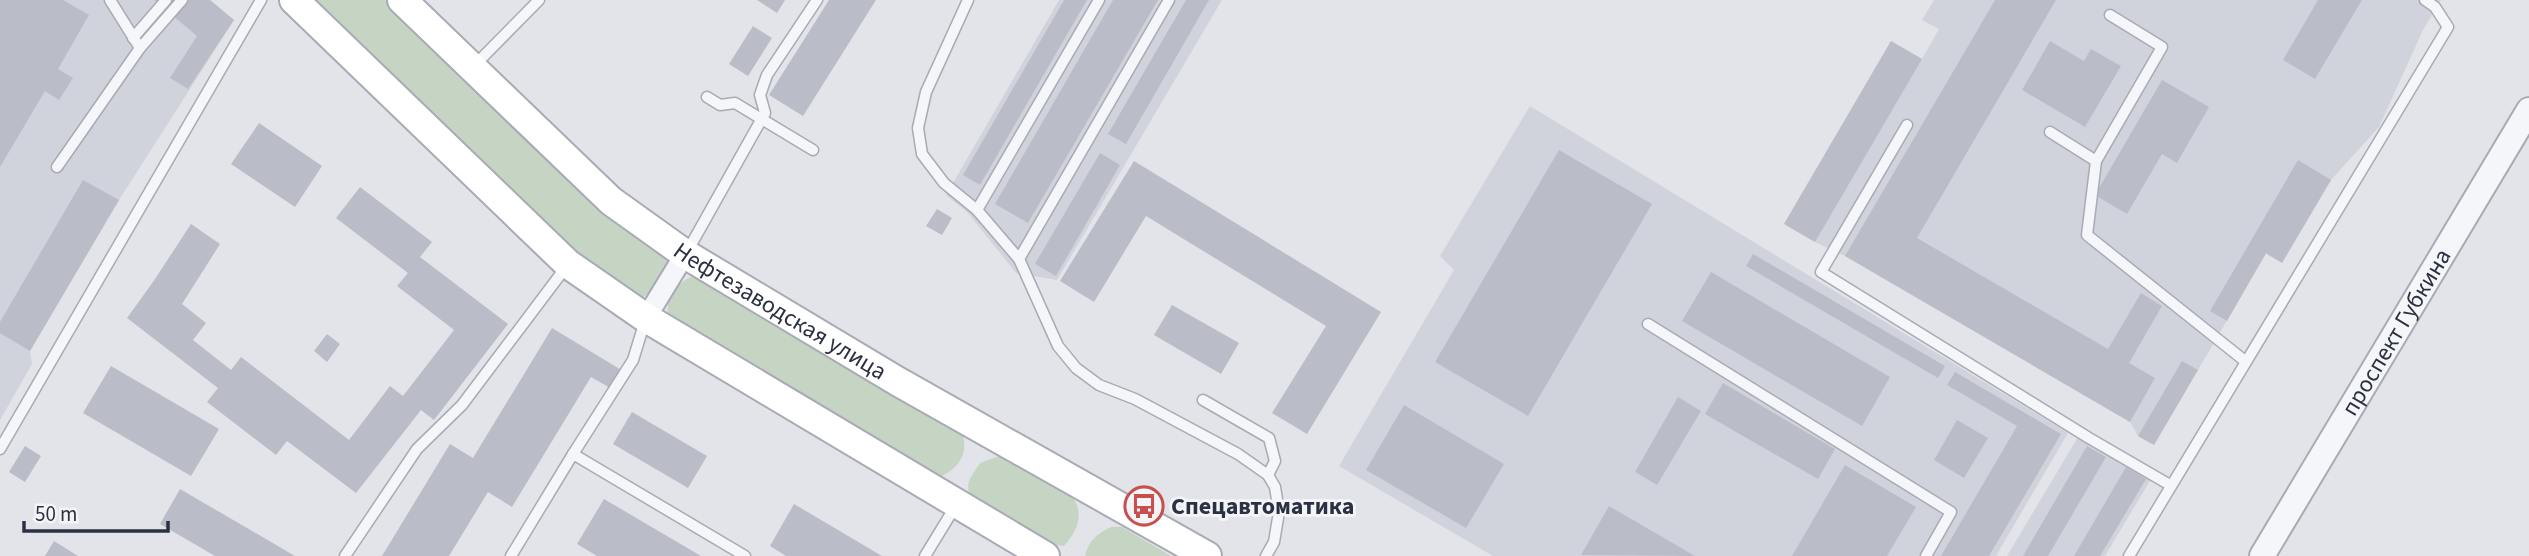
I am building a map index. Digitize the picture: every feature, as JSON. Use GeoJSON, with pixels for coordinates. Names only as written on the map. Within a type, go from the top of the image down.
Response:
{"type":"FeatureCollection","features":[{"type":"Feature","properties":{"kind":"main road"},"geometry":{"type":"LineString","coordinates":[[294,0],[568,264],[646,318],[1045,556]]}},
{"type":"Feature","properties":{"kind":"main road","name":"Нефтезаводская улица"},"geometry":{"type":"LineString","coordinates":[[402,0],[611,201],[685,254],[897,381],[1207,556]]}},
{"type":"Feature","properties":{"kind":"street","name":"проспект Губкина"},"geometry":{"type":"LineString","coordinates":[[2262,556],[2529,110]]}},
{"type":"Feature","properties":{"kind":"street"},"geometry":{"type":"LineString","coordinates":[[646,318],[685,254]]}},
{"type":"Feature","properties":{"kind":"lane"},"geometry":{"type":"LineString","coordinates":[[110,0],[140,48]]}},
{"type":"Feature","properties":{"kind":"lane"},"geometry":{"type":"LineString","coordinates":[[133,38],[166,0]]}},
{"type":"Feature","properties":{"kind":"lane"},"geometry":{"type":"LineString","coordinates":[[57,167],[140,48],[182,0]]}},
{"type":"Feature","properties":{"kind":"lane"},"geometry":{"type":"LineString","coordinates":[[0,449],[261,0]]}},
{"type":"Feature","properties":{"kind":"lane"},"geometry":{"type":"LineString","coordinates":[[473,68],[539,0]]}},
{"type":"Feature","properties":{"kind":"lane"},"geometry":{"type":"LineString","coordinates":[[685,254],[765,113],[760,95],[767,75],[817,0]]}},
{"type":"Feature","properties":{"kind":"lane"},"geometry":{"type":"LineString","coordinates":[[968,0],[926,92],[918,128],[922,154],[944,183],[977,209],[1019,259],[1058,346],[1076,368],[1100,385],[1135,399],[1238,454],[1268,475],[1275,488],[1279,512],[1274,542],[1266,556]]}},
{"type":"Feature","properties":{"kind":"lane"},"geometry":{"type":"LineString","coordinates":[[977,209],[1099,0]]}},
{"type":"Feature","properties":{"kind":"lane"},"geometry":{"type":"LineString","coordinates":[[1019,259],[1169,0]]}},
{"type":"Feature","properties":{"kind":"lane"},"geometry":{"type":"LineString","coordinates":[[2129,556],[2448,27],[2435,7],[2425,0]]}},
{"type":"Feature","properties":{"kind":"lane"},"geometry":{"type":"LineString","coordinates":[[2110,15],[2162,47],[2096,161],[2087,235],[2245,361]]}},
{"type":"Feature","properties":{"kind":"lane"},"geometry":{"type":"LineString","coordinates":[[707,97],[720,104],[735,103],[813,150]]}},
{"type":"Feature","properties":{"kind":"lane"},"geometry":{"type":"LineString","coordinates":[[1907,125],[1821,272],[2170,485]]}},
{"type":"Feature","properties":{"kind":"lane"},"geometry":{"type":"LineString","coordinates":[[2050,132],[2096,161]]}},
{"type":"Feature","properties":{"kind":"lane"},"geometry":{"type":"LineString","coordinates":[[345,556],[417,449],[462,405],[568,264]]}},
{"type":"Feature","properties":{"kind":"lane"},"geometry":{"type":"LineString","coordinates":[[511,556],[633,360],[646,318]]}},
{"type":"Feature","properties":{"kind":"lane"},"geometry":{"type":"LineString","coordinates":[[1648,324],[1951,512],[1926,556]]}},
{"type":"Feature","properties":{"kind":"lane"},"geometry":{"type":"LineString","coordinates":[[1203,400],[1269,438],[1275,461],[1268,475]]}},
{"type":"Feature","properties":{"kind":"lane"},"geometry":{"type":"LineString","coordinates":[[573,454],[746,556]]}},
{"type":"Feature","properties":{"kind":"lane"},"geometry":{"type":"LineString","coordinates":[[925,556],[957,503]]}},
{"type":"Feature","properties":{"kind":"shaded area"},"geometry":{"type":"Polygon","coordinates":[[[0,0],[210,0],[234,20],[119,200],[30,351],[32,364],[0,420],[0,0]]]}},
{"type":"Feature","properties":{"kind":"shaded area"},"geometry":{"type":"Polygon","coordinates":[[[1059,0],[1222,0],[1057,280],[1016,273],[968,213],[946,195],[1059,0]]]}},
{"type":"Feature","properties":{"kind":"shaded area"},"geometry":{"type":"Polygon","coordinates":[[[1934,0],[2441,0],[2423,30],[2379,127],[2331,180],[2282,263],[2266,254],[2154,445],[2138,436],[2130,422],[1845,256],[1784,224],[1891,41],[1922,59],[1939,29],[1922,20],[1934,0]]]}},
{"type":"Feature","properties":{"kind":"shaded area"},"geometry":{"type":"Polygon","coordinates":[[[1530,106],[2068,433],[1996,556],[1493,556],[1339,466],[1454,270],[1440,256],[1530,106]]]}},
{"type":"Feature","properties":{"kind":"shaded area"},"geometry":{"type":"Polygon","coordinates":[[[2078,437],[2151,479],[2105,556],[2007,556],[2078,437]]]}},
{"type":"Feature","properties":{"kind":"green space"},"geometry":{"type":"Polygon","coordinates":[[[314,0],[385,0],[608,215],[667,259],[665,271],[657,286],[643,297],[632,293],[575,252],[314,0]]]}},
{"type":"Feature","properties":{"kind":"green space"},"geometry":{"type":"Polygon","coordinates":[[[696,275],[961,431],[964,438],[962,458],[942,476],[929,472],[670,319],[668,305],[673,292],[684,281],[696,275]]]}},
{"type":"Feature","properties":{"kind":"green space"},"geometry":{"type":"Polygon","coordinates":[[[1002,455],[1071,495],[1079,515],[1076,528],[1064,546],[1055,545],[973,499],[968,489],[971,476],[980,463],[1002,455]]]}},
{"type":"Feature","properties":{"kind":"green space"},"geometry":{"type":"Polygon","coordinates":[[[1111,527],[1122,527],[1171,556],[1085,556],[1094,538],[1111,527]]]}},
{"type":"Feature","properties":{"kind":"building"},"geometry":{"type":"Polygon","coordinates":[[[0,0],[63,0],[89,15],[58,69],[73,78],[59,100],[45,91],[0,167],[0,0]]]}},
{"type":"Feature","properties":{"kind":"building"},"geometry":{"type":"Polygon","coordinates":[[[154,0],[210,0],[234,20],[188,89],[170,78],[197,36],[154,0]]]}},
{"type":"Feature","properties":{"kind":"building"},"geometry":{"type":"Polygon","coordinates":[[[757,0],[785,0],[777,13],[757,0]]]}},
{"type":"Feature","properties":{"kind":"building"},"geometry":{"type":"Polygon","coordinates":[[[829,0],[876,0],[803,116],[769,95],[829,0]]]}},
{"type":"Feature","properties":{"kind":"building"},"geometry":{"type":"Polygon","coordinates":[[[1064,0],[1087,0],[980,185],[963,175],[1064,0]]]}},
{"type":"Feature","properties":{"kind":"building"},"geometry":{"type":"Polygon","coordinates":[[[1113,0],[1158,0],[1028,223],[995,204],[1113,0]]]}},
{"type":"Feature","properties":{"kind":"building"},"geometry":{"type":"Polygon","coordinates":[[[1186,0],[1209,0],[1126,144],[1108,134],[1186,0]]]}},
{"type":"Feature","properties":{"kind":"building"},"geometry":{"type":"Polygon","coordinates":[[[1995,0],[2056,0],[1917,238],[2108,349],[2141,293],[2162,306],[2129,363],[2155,378],[2130,422],[1845,256],[1995,0]]]}},
{"type":"Feature","properties":{"kind":"building"},"geometry":{"type":"Polygon","coordinates":[[[2318,0],[2362,0],[2315,79],[2283,60],[2318,0]]]}},
{"type":"Feature","properties":{"kind":"building"},"geometry":{"type":"Polygon","coordinates":[[[753,26],[772,38],[748,76],[729,64],[753,26]]]}},
{"type":"Feature","properties":{"kind":"building"},"geometry":{"type":"Polygon","coordinates":[[[1891,41],[1922,59],[1815,242],[1784,224],[1891,41]]]}},
{"type":"Feature","properties":{"kind":"building"},"geometry":{"type":"Polygon","coordinates":[[[2050,41],[2084,61],[2091,49],[2121,66],[2085,127],[2022,90],[2050,41]]]}},
{"type":"Feature","properties":{"kind":"building"},"geometry":{"type":"Polygon","coordinates":[[[2162,80],[2209,107],[2177,163],[2162,154],[2127,214],[2095,195],[2162,80]]]}},
{"type":"Feature","properties":{"kind":"building"},"geometry":{"type":"Polygon","coordinates":[[[259,123],[322,166],[295,207],[231,164],[259,123]]]}},
{"type":"Feature","properties":{"kind":"building"},"geometry":{"type":"Polygon","coordinates":[[[1559,150],[1652,204],[1528,416],[1435,362],[1559,150]]]}},
{"type":"Feature","properties":{"kind":"building"},"geometry":{"type":"Polygon","coordinates":[[[1100,153],[1120,165],[1056,276],[1035,264],[1100,153]]]}},
{"type":"Feature","properties":{"kind":"building"},"geometry":{"type":"Polygon","coordinates":[[[2298,160],[2331,180],[2282,263],[2266,253],[2227,321],[2210,311],[2298,160]]]}},
{"type":"Feature","properties":{"kind":"building"},"geometry":{"type":"Polygon","coordinates":[[[1134,161],[1381,312],[1307,434],[1272,413],[1326,326],[1146,216],[1094,302],[1060,281],[1134,161]]]}},
{"type":"Feature","properties":{"kind":"building"},"geometry":{"type":"Polygon","coordinates":[[[83,180],[119,200],[30,351],[0,333],[0,322],[83,180]]]}},
{"type":"Feature","properties":{"kind":"building"},"geometry":{"type":"Polygon","coordinates":[[[360,187],[432,242],[420,257],[508,324],[434,420],[421,410],[356,493],[287,441],[276,455],[207,402],[218,388],[127,318],[191,224],[220,244],[182,304],[206,323],[193,340],[231,370],[241,357],[349,440],[390,386],[403,396],[454,330],[397,286],[408,273],[336,218],[360,187]]]}},
{"type":"Feature","properties":{"kind":"building"},"geometry":{"type":"Polygon","coordinates":[[[937,209],[952,218],[942,235],[926,226],[937,209]]]}},
{"type":"Feature","properties":{"kind":"building"},"geometry":{"type":"Polygon","coordinates":[[[1753,254],[1945,366],[1938,378],[1746,266],[1753,254]]]}},
{"type":"Feature","properties":{"kind":"building"},"geometry":{"type":"Polygon","coordinates":[[[1711,272],[1890,377],[1862,426],[1682,321],[1711,272]]]}},
{"type":"Feature","properties":{"kind":"building"},"geometry":{"type":"Polygon","coordinates":[[[1172,305],[1239,343],[1221,374],[1154,335],[1172,305]]]}},
{"type":"Feature","properties":{"kind":"building"},"geometry":{"type":"Polygon","coordinates":[[[552,328],[623,371],[612,389],[591,377],[512,507],[488,492],[449,556],[382,556],[450,444],[473,458],[552,328]]]}},
{"type":"Feature","properties":{"kind":"building"},"geometry":{"type":"Polygon","coordinates":[[[327,334],[340,344],[327,362],[314,351],[327,334]]]}},
{"type":"Feature","properties":{"kind":"building"},"geometry":{"type":"Polygon","coordinates":[[[2182,361],[2198,370],[2154,445],[2138,436],[2182,361]]]}},
{"type":"Feature","properties":{"kind":"building"},"geometry":{"type":"Polygon","coordinates":[[[111,366],[219,429],[191,476],[83,413],[111,366]]]}},
{"type":"Feature","properties":{"kind":"building"},"geometry":{"type":"Polygon","coordinates":[[[1955,372],[2061,434],[1989,556],[1941,556],[2017,426],[1947,385],[1955,372]]]}},
{"type":"Feature","properties":{"kind":"building"},"geometry":{"type":"Polygon","coordinates":[[[1723,383],[1835,449],[1818,479],[1705,414],[1723,383]]]}},
{"type":"Feature","properties":{"kind":"building"},"geometry":{"type":"Polygon","coordinates":[[[1678,397],[1701,411],[1657,485],[1635,472],[1678,397]]]}},
{"type":"Feature","properties":{"kind":"building"},"geometry":{"type":"Polygon","coordinates":[[[1404,405],[1504,464],[1466,528],[1366,470],[1404,405]]]}},
{"type":"Feature","properties":{"kind":"building"},"geometry":{"type":"Polygon","coordinates":[[[632,412],[707,456],[688,488],[613,444],[632,412]]]}},
{"type":"Feature","properties":{"kind":"building"},"geometry":{"type":"Polygon","coordinates":[[[1957,420],[1988,438],[1964,478],[1934,460],[1957,420]]]}},
{"type":"Feature","properties":{"kind":"building"},"geometry":{"type":"Polygon","coordinates":[[[25,446],[41,456],[25,482],[9,472],[25,446]]]}},
{"type":"Feature","properties":{"kind":"building"},"geometry":{"type":"Polygon","coordinates":[[[2087,446],[2106,457],[2048,556],[2023,556],[2087,446]]]}},
{"type":"Feature","properties":{"kind":"building"},"geometry":{"type":"Polygon","coordinates":[[[1845,465],[1916,507],[1887,556],[1792,556],[1845,465]]]}},
{"type":"Feature","properties":{"kind":"building"},"geometry":{"type":"Polygon","coordinates":[[[2126,467],[2146,479],[2100,556],[2074,556],[2126,467]]]}},
{"type":"Feature","properties":{"kind":"building"},"geometry":{"type":"Polygon","coordinates":[[[180,489],[295,556],[215,556],[160,524],[180,489]]]}},
{"type":"Feature","properties":{"kind":"building"},"geometry":{"type":"Polygon","coordinates":[[[604,499],[701,556],[597,556],[577,544],[604,499]]]}},
{"type":"Feature","properties":{"kind":"building"},"geometry":{"type":"Polygon","coordinates":[[[794,504],[882,556],[786,556],[770,546],[794,504]]]}},
{"type":"Feature","properties":{"kind":"building"},"geometry":{"type":"Polygon","coordinates":[[[1609,506],[1695,556],[1581,555],[1609,506]]]}},
{"type":"Feature","properties":{"kind":"building"},"geometry":{"type":"Polygon","coordinates":[[[54,541],[78,556],[45,556],[54,541]]]}},
{"type":"Feature","properties":{"kind":"place","name":"Спецавтоматика"},"geometry":{"type":"Point","coordinates":[1144,506]}}]}
